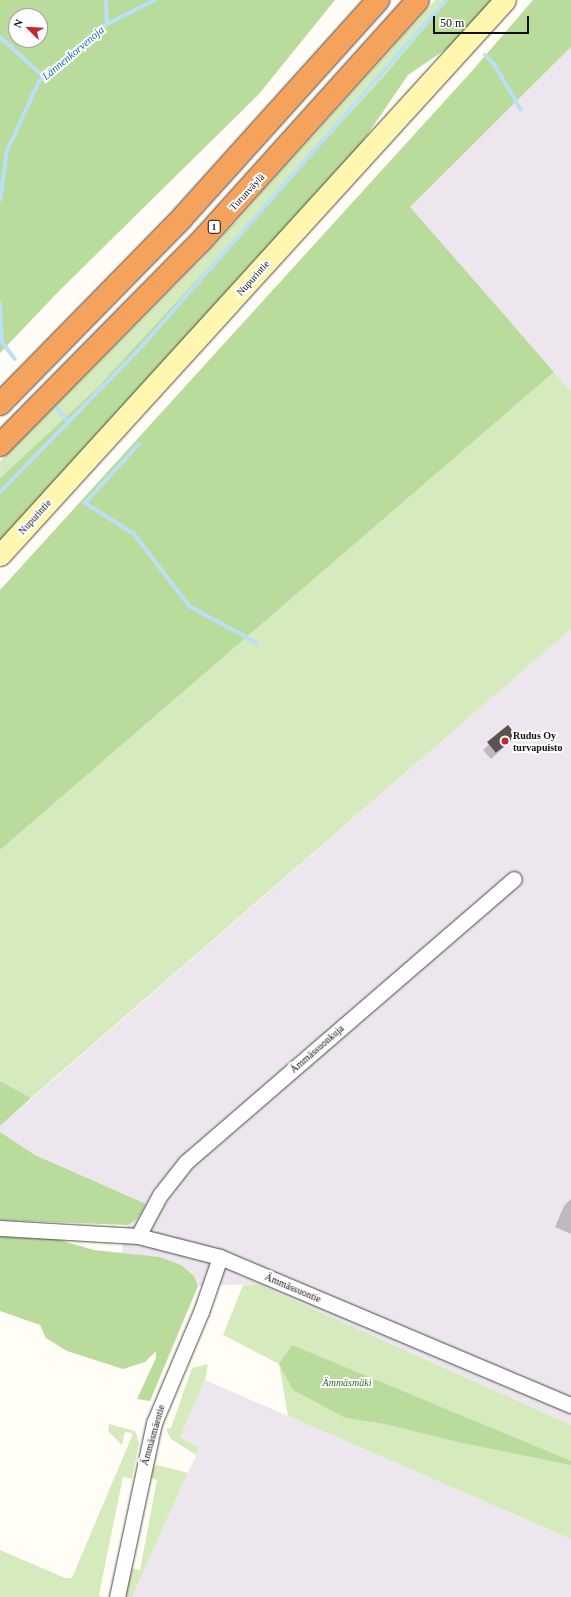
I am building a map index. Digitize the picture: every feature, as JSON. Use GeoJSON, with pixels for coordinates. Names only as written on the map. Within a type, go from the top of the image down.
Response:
{"type":"FeatureCollection","features":[{"type":"Feature","properties":{"kind":"highway"},"geometry":{"type":"LineString","coordinates":[[0,404],[181,219],[378,0]]}},
{"type":"Feature","properties":{"kind":"highway","name":"Turunväylä"},"geometry":{"type":"LineString","coordinates":[[0,445],[204,239],[418,0]]}},
{"type":"Feature","properties":{"kind":"main road","name":"Nupurintie"},"geometry":{"type":"LineString","coordinates":[[0,555],[505,0]]}},
{"type":"Feature","properties":{"kind":"street","name":"Ämmässuonkuja"},"geometry":{"type":"LineString","coordinates":[[138,1236],[160,1195],[186,1162],[514,878]]}},
{"type":"Feature","properties":{"kind":"street","name":"Ämmässuontie"},"geometry":{"type":"LineString","coordinates":[[0,1228],[138,1236],[220,1258],[571,1405]]}},
{"type":"Feature","properties":{"kind":"street","name":"Ämmäsmäentie"},"geometry":{"type":"LineString","coordinates":[[117,1597],[154,1422],[201,1312],[220,1258]]}},
{"type":"Feature","properties":{"kind":"shaded area"},"geometry":{"type":"Polygon","coordinates":[[[571,47],[571,391],[409,207],[571,47]]]}},
{"type":"Feature","properties":{"kind":"shaded area"},"geometry":{"type":"Polygon","coordinates":[[[571,629],[571,1425],[258,1284],[198,1286],[194,1276],[181,1265],[160,1257],[121,1254],[128,1225],[138,1218],[145,1204],[35,1155],[0,1132],[0,1126],[571,629]]]}},
{"type":"Feature","properties":{"kind":"shaded area"},"geometry":{"type":"Polygon","coordinates":[[[205,1380],[571,1539],[571,1597],[132,1597],[199,1449],[180,1437],[205,1380]]]}},
{"type":"Feature","properties":{"kind":"green space"},"geometry":{"type":"Polygon","coordinates":[[[0,0],[335,0],[259,94],[58,292],[0,353],[0,0]]]}},
{"type":"Feature","properties":{"kind":"green space"},"geometry":{"type":"Polygon","coordinates":[[[435,0],[448,0],[383,77],[97,388],[0,478],[0,461],[201,260],[435,0]]]}},
{"type":"Feature","properties":{"kind":"green space"},"geometry":{"type":"Polygon","coordinates":[[[448,0],[494,0],[455,43],[408,75],[361,144],[0,541],[0,478],[97,388],[383,77],[448,0]]]}},
{"type":"Feature","properties":{"kind":"green space"},"geometry":{"type":"Polygon","coordinates":[[[533,0],[571,0],[571,47],[410,207],[554,372],[0,850],[0,590],[472,71],[533,0]]]}},
{"type":"Feature","properties":{"kind":"green space"},"geometry":{"type":"Polygon","coordinates":[[[554,372],[571,391],[571,629],[31,1098],[0,1081],[0,850],[554,372]]]}},
{"type":"Feature","properties":{"kind":"green space"},"geometry":{"type":"Polygon","coordinates":[[[0,1081],[31,1098],[0,1126],[0,1081]]]}},
{"type":"Feature","properties":{"kind":"green space"},"geometry":{"type":"Polygon","coordinates":[[[0,1132],[35,1155],[146,1204],[138,1218],[128,1225],[0,1220],[0,1132]]]}},
{"type":"Feature","properties":{"kind":"green space"},"geometry":{"type":"Polygon","coordinates":[[[0,1234],[49,1237],[94,1250],[160,1257],[181,1265],[194,1276],[198,1286],[150,1401],[137,1399],[156,1358],[156,1351],[145,1362],[123,1369],[67,1351],[46,1338],[40,1325],[0,1311],[0,1234]]]}},
{"type":"Feature","properties":{"kind":"green space","name":"Ämmäsmäki"},"geometry":{"type":"Polygon","coordinates":[[[258,1284],[571,1425],[571,1539],[288,1416],[279,1364],[223,1335],[243,1285],[258,1284]]]}},
{"type":"Feature","properties":{"kind":"green space"},"geometry":{"type":"Polygon","coordinates":[[[292,1345],[571,1461],[571,1465],[458,1442],[385,1424],[346,1418],[293,1390],[279,1364],[292,1345]]]}},
{"type":"Feature","properties":{"kind":"green space"},"geometry":{"type":"Polygon","coordinates":[[[208,1364],[205,1380],[180,1437],[199,1448],[196,1455],[171,1439],[166,1429],[171,1428],[192,1368],[208,1364]]]}},
{"type":"Feature","properties":{"kind":"green space"},"geometry":{"type":"Polygon","coordinates":[[[109,1424],[135,1431],[139,1443],[132,1479],[123,1477],[99,1595],[102,1597],[0,1597],[0,1550],[65,1578],[72,1578],[132,1436],[132,1433],[125,1432],[122,1445],[108,1431],[109,1424]]]}},
{"type":"Feature","properties":{"kind":"green space"},"geometry":{"type":"Polygon","coordinates":[[[157,1465],[188,1473],[132,1597],[125,1597],[130,1568],[140,1570],[157,1480],[147,1477],[152,1468],[157,1465]]]}},
{"type":"Feature","properties":{"kind":"building"},"geometry":{"type":"Polygon","coordinates":[[[508,725],[517,736],[496,753],[487,742],[508,725]]]}},
{"type":"Feature","properties":{"kind":"waterway"},"geometry":{"type":"LineString","coordinates":[[106,0],[107,24]]}},
{"type":"Feature","properties":{"kind":"waterway","name":"Lännenkorvenoja"},"geometry":{"type":"LineString","coordinates":[[0,200],[7,151],[39,81],[107,24],[155,0]]}},
{"type":"Feature","properties":{"kind":"waterway"},"geometry":{"type":"LineString","coordinates":[[0,492],[143,345],[446,0]]}},
{"type":"Feature","properties":{"kind":"waterway"},"geometry":{"type":"LineString","coordinates":[[0,37],[44,77]]}},
{"type":"Feature","properties":{"kind":"waterway"},"geometry":{"type":"LineString","coordinates":[[485,55],[494,64],[521,110]]}},
{"type":"Feature","properties":{"kind":"waterway","name":"Lännenkorvenoja"},"geometry":{"type":"LineString","coordinates":[[0,303],[2,342]]}},
{"type":"Feature","properties":{"kind":"waterway"},"geometry":{"type":"LineString","coordinates":[[2,342],[15,359]]}},
{"type":"Feature","properties":{"kind":"waterway"},"geometry":{"type":"LineString","coordinates":[[57,408],[69,423]]}},
{"type":"Feature","properties":{"kind":"waterway"},"geometry":{"type":"LineString","coordinates":[[139,444],[85,503],[134,534],[189,606],[257,643]]}},
{"type":"Feature","properties":{"kind":"place","name":"Rudus Oy turvapuisto"},"geometry":{"type":"Point","coordinates":[505,741]}}]}
